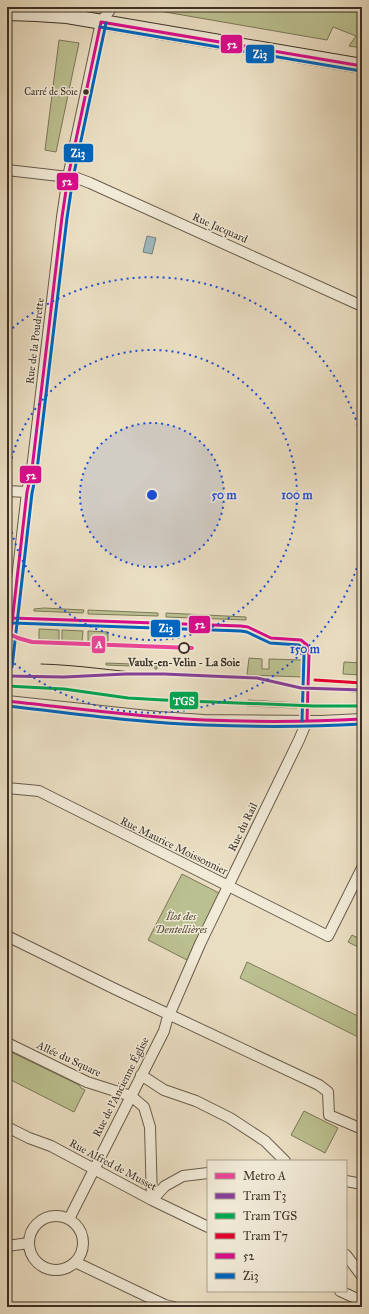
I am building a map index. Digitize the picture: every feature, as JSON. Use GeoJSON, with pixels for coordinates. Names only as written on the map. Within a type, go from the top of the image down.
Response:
{"type":"FeatureCollection","features":[{"type":"Feature","properties":{"kind":"main road"},"geometry":{"type":"LineString","coordinates":[[7,13],[67,16],[362,66]]}},
{"type":"Feature","properties":{"kind":"street"},"geometry":{"type":"LineString","coordinates":[[101,22],[112,7]]}},
{"type":"Feature","properties":{"kind":"street","name":"Rue de la Poudrette"},"geometry":{"type":"LineString","coordinates":[[7,666],[27,492],[32,469],[61,224],[68,177],[101,22]]}},
{"type":"Feature","properties":{"kind":"street","name":"Rue Jacquard"},"geometry":{"type":"LineString","coordinates":[[7,170],[77,178],[90,182],[362,306]]}},
{"type":"Feature","properties":{"kind":"street"},"geometry":{"type":"LineString","coordinates":[[7,491],[27,492]]}},
{"type":"Feature","properties":{"kind":"street"},"geometry":{"type":"LineString","coordinates":[[7,701],[158,717],[204,720],[307,721],[362,719]]}},
{"type":"Feature","properties":{"kind":"street","name":"Rue du Rail"},"geometry":{"type":"LineString","coordinates":[[164,1032],[169,1014],[200,944],[307,721]]}},
{"type":"Feature","properties":{"kind":"street","name":"Rue Maurice Moissonnier"},"geometry":{"type":"LineString","coordinates":[[7,788],[39,791],[328,936],[362,868]]}},
{"type":"Feature","properties":{"kind":"street"},"geometry":{"type":"LineString","coordinates":[[7,936],[319,1086],[328,1092],[329,1115],[362,1129]]}},
{"type":"Feature","properties":{"kind":"street","name":"Rue de l'Ancienne Église"},"geometry":{"type":"LineString","coordinates":[[69,1219],[93,1169],[164,1032]]}},
{"type":"Feature","properties":{"kind":"street","name":"Allée du Square"},"geometry":{"type":"LineString","coordinates":[[7,1043],[87,1082],[131,1096],[144,1107],[150,1127],[152,1200]]}},
{"type":"Feature","properties":{"kind":"street"},"geometry":{"type":"LineString","coordinates":[[141,1075],[164,1090],[196,1101],[230,1118],[265,1141],[284,1160]]}},
{"type":"Feature","properties":{"kind":"street","name":"Rue Alfred de Musset"},"geometry":{"type":"LineString","coordinates":[[7,1127],[29,1138],[51,1146],[152,1200],[207,1227]]}},
{"type":"Feature","properties":{"kind":"street"},"geometry":{"type":"LineString","coordinates":[[152,1200],[165,1186],[183,1176],[207,1173]]}},
{"type":"Feature","properties":{"kind":"street"},"geometry":{"type":"LineString","coordinates":[[347,1181],[362,1184]]}},
{"type":"Feature","properties":{"kind":"street"},"geometry":{"type":"LineString","coordinates":[[53,1216],[69,1219],[75,1224],[82,1237],[80,1255],[75,1262],[63,1268],[55,1270],[46,1268],[32,1257],[28,1243],[32,1232],[37,1223],[44,1219],[53,1216]]}},
{"type":"Feature","properties":{"kind":"street"},"geometry":{"type":"LineString","coordinates":[[7,1246],[28,1243]]}},
{"type":"Feature","properties":{"kind":"street"},"geometry":{"type":"LineString","coordinates":[[347,1256],[362,1276]]}},
{"type":"Feature","properties":{"kind":"street"},"geometry":{"type":"LineString","coordinates":[[75,1262],[134,1291],[165,1305],[174,1307]]}},
{"type":"Feature","properties":{"kind":"street"},"geometry":{"type":"LineString","coordinates":[[342,1292],[362,1302]]}},
{"type":"Feature","properties":{"kind":"green space"},"geometry":{"type":"Polygon","coordinates":[[[136,7],[362,7],[362,48],[349,46],[356,36],[333,27],[327,40],[136,7]]]}},
{"type":"Feature","properties":{"kind":"green space"},"geometry":{"type":"Polygon","coordinates":[[[59,40],[79,43],[56,152],[45,150],[59,40]]]}},
{"type":"Feature","properties":{"kind":"green space"},"geometry":{"type":"Polygon","coordinates":[[[34,609],[84,610],[83,613],[34,611],[34,609]]]}},
{"type":"Feature","properties":{"kind":"green space"},"geometry":{"type":"Polygon","coordinates":[[[88,610],[158,613],[158,616],[88,614],[88,610]]]}},
{"type":"Feature","properties":{"kind":"green space"},"geometry":{"type":"Polygon","coordinates":[[[166,613],[246,617],[246,620],[166,617],[166,613]]]}},
{"type":"Feature","properties":{"kind":"green space"},"geometry":{"type":"Polygon","coordinates":[[[39,629],[59,630],[59,640],[39,639],[39,629]]]}},
{"type":"Feature","properties":{"kind":"green space"},"geometry":{"type":"Polygon","coordinates":[[[62,630],[83,631],[82,642],[62,641],[62,630]]]}},
{"type":"Feature","properties":{"kind":"green space"},"geometry":{"type":"Polygon","coordinates":[[[88,631],[108,632],[108,643],[88,642],[88,631]]]}},
{"type":"Feature","properties":{"kind":"green space"},"geometry":{"type":"Polygon","coordinates":[[[249,658],[262,659],[262,669],[269,669],[269,659],[302,660],[301,673],[303,673],[303,677],[247,675],[249,658]]]}},
{"type":"Feature","properties":{"kind":"green space"},"geometry":{"type":"Polygon","coordinates":[[[344,662],[362,663],[361,675],[343,674],[344,662]]]}},
{"type":"Feature","properties":{"kind":"green space"},"geometry":{"type":"Polygon","coordinates":[[[106,663],[157,665],[157,669],[155,669],[155,667],[106,665],[106,663]]]}},
{"type":"Feature","properties":{"kind":"green space"},"geometry":{"type":"Polygon","coordinates":[[[248,700],[298,703],[297,708],[247,706],[248,700]]]}},
{"type":"Feature","properties":{"kind":"green space","name":"Îlot des Dentellières"},"geometry":{"type":"Polygon","coordinates":[[[182,874],[221,894],[187,960],[148,940],[182,874]]]}},
{"type":"Feature","properties":{"kind":"green space"},"geometry":{"type":"Polygon","coordinates":[[[352,935],[362,940],[362,949],[348,942],[352,935]]]}},
{"type":"Feature","properties":{"kind":"green space"},"geometry":{"type":"Polygon","coordinates":[[[247,962],[362,1018],[362,1039],[240,978],[247,962]]]}},
{"type":"Feature","properties":{"kind":"green space"},"geometry":{"type":"Polygon","coordinates":[[[7,1050],[79,1085],[85,1090],[74,1112],[7,1078],[7,1050]]]}},
{"type":"Feature","properties":{"kind":"green space"},"geometry":{"type":"Polygon","coordinates":[[[304,1111],[338,1128],[325,1153],[291,1135],[304,1111]]]}},
{"type":"Feature","properties":{"kind":"water"},"geometry":{"type":"Polygon","coordinates":[[[147,236],[156,238],[152,254],[143,252],[147,236]]]}},
{"type":"Feature","properties":{"kind":"tram line"},"geometry":{"type":"LineString","coordinates":[[41,664],[152,674]]}},
{"type":"Feature","properties":{"kind":"tram line","name":"T3"},"geometry":{"type":"LineString","coordinates":[[7,676],[64,677],[164,674],[257,678],[301,688],[362,690]]}},
{"type":"Feature","properties":{"kind":"tram line","name":"T7"},"geometry":{"type":"LineString","coordinates":[[315,680],[362,683]]}},
{"type":"Feature","properties":{"kind":"tram line","name":"TGS"},"geometry":{"type":"LineString","coordinates":[[7,686],[64,689],[128,698],[163,700],[314,706],[362,706]]}},
{"type":"Feature","properties":{"kind":"tram line"},"geometry":{"type":"LineString","coordinates":[[328,689],[362,693]]}},
{"type":"Feature","properties":{"kind":"metro line","name":"A"},"geometry":{"type":"LineString","coordinates":[[7,633],[32,642],[192,648]]}},
{"type":"Feature","properties":{"kind":"transit line","name":"52"},"geometry":{"type":"LineString","coordinates":[[101,22],[362,66]]}},
{"type":"Feature","properties":{"kind":"transit line","name":"52"},"geometry":{"type":"LineString","coordinates":[[7,666],[27,492],[32,469],[62,217],[68,177],[101,22]]}},
{"type":"Feature","properties":{"kind":"transit line","name":"Zi3"},"geometry":{"type":"LineString","coordinates":[[12,667],[32,493],[37,470],[67,218],[73,178],[106,23]]}},
{"type":"Feature","properties":{"kind":"transit line","name":"Zi3"},"geometry":{"type":"LineString","coordinates":[[100,27],[361,71]]}},
{"type":"Feature","properties":{"kind":"transit line","name":"52"},"geometry":{"type":"LineString","coordinates":[[12,618],[241,626],[248,627],[271,638],[301,640],[307,645],[309,655],[307,721]]}},
{"type":"Feature","properties":{"kind":"transit line","name":"Zi3"},"geometry":{"type":"LineString","coordinates":[[12,623],[241,631],[247,632],[270,643],[299,645],[302,648],[304,655],[302,721]]}},
{"type":"Feature","properties":{"kind":"transit line","name":"52"},"geometry":{"type":"LineString","coordinates":[[7,701],[179,719],[243,721],[322,721],[362,719]]}},
{"type":"Feature","properties":{"kind":"transit line","name":"Zi3"},"geometry":{"type":"LineString","coordinates":[[7,706],[179,724],[224,726],[322,726],[362,724]]}},
{"type":"Feature","properties":{"kind":"place","name":"Carré de Soie"},"geometry":{"type":"Point","coordinates":[86,92]}},
{"type":"Feature","properties":{"kind":"place","name":"Vaulx-en-Velin - La Soie"},"geometry":{"type":"Point","coordinates":[184,648]}}]}
